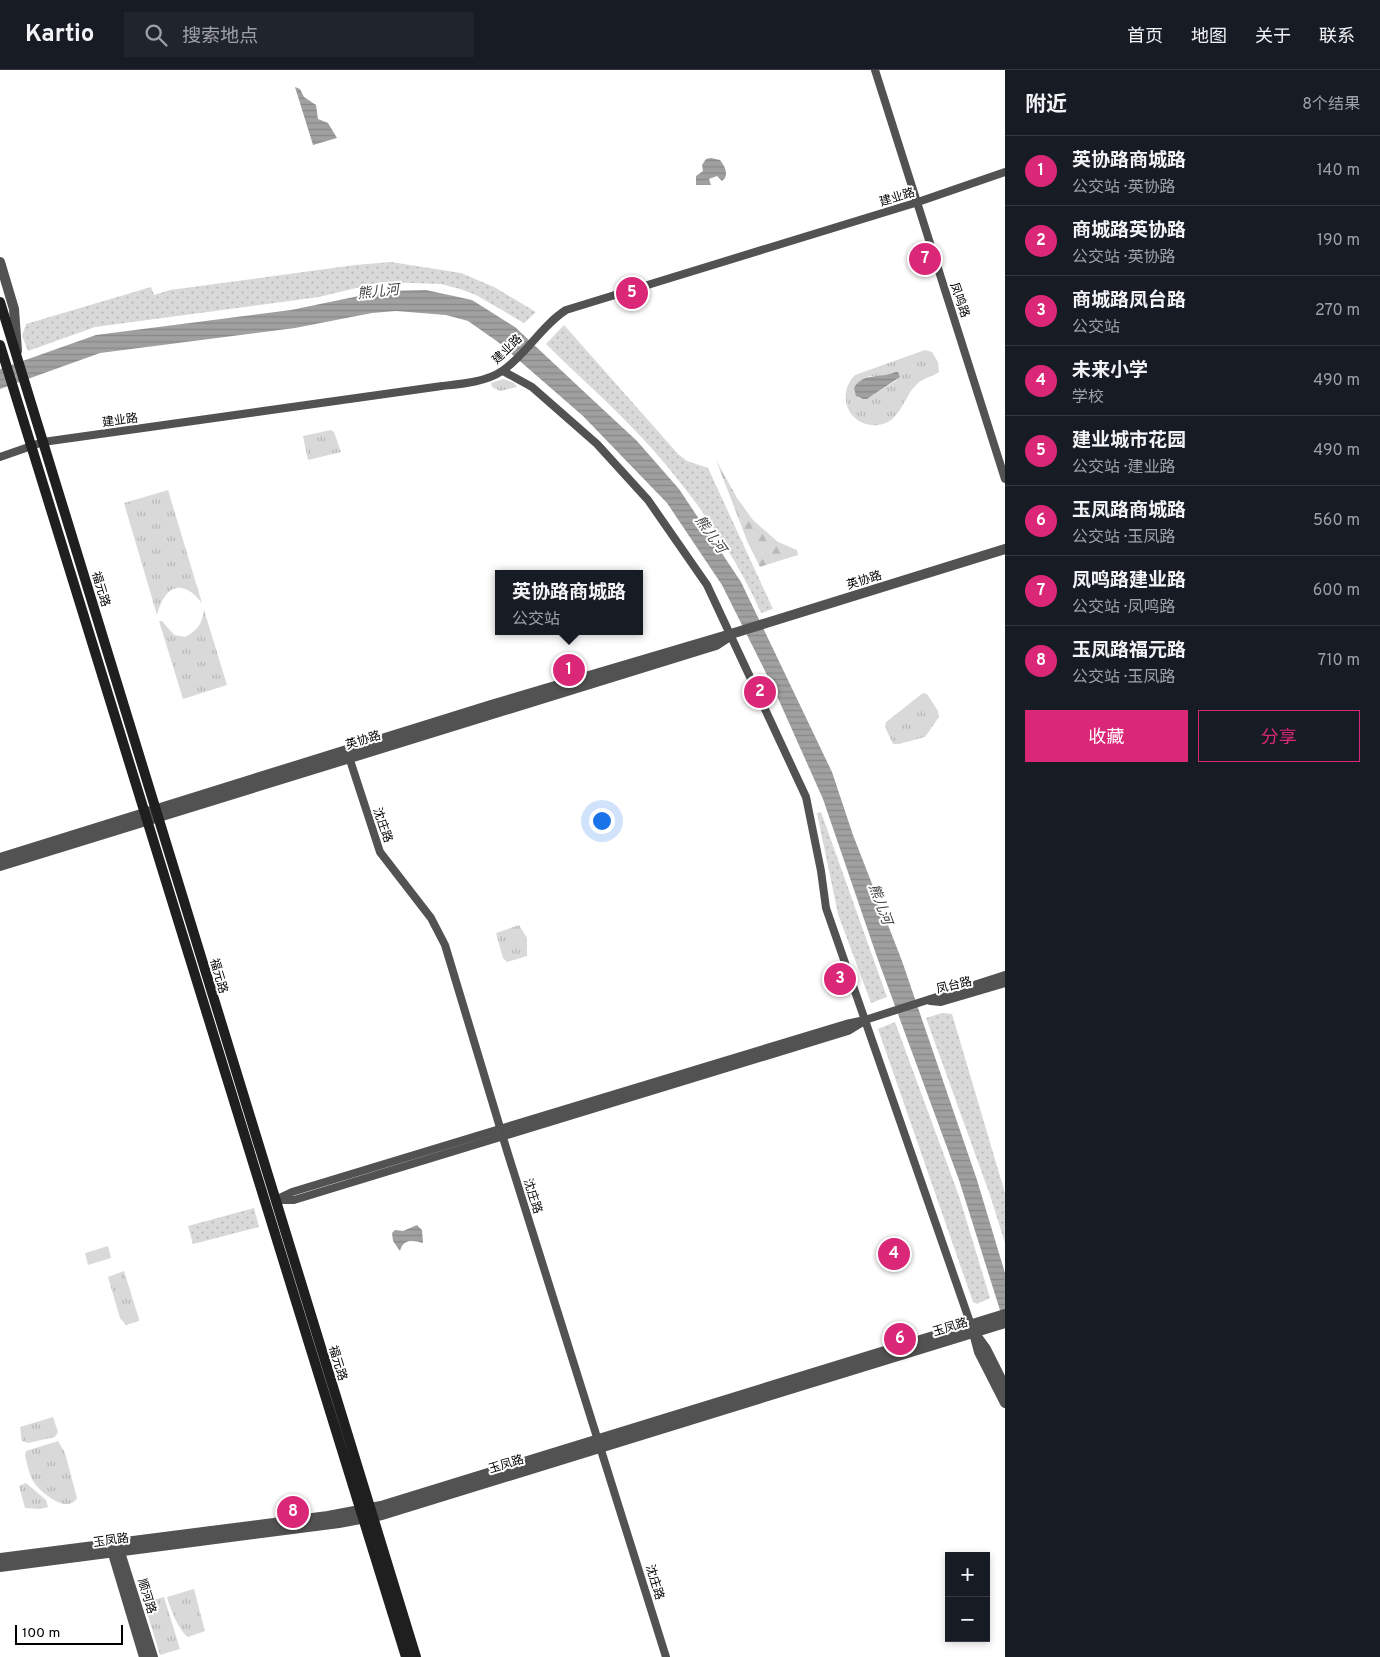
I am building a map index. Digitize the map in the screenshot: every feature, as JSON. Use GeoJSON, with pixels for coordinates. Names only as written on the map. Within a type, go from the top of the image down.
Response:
{"type":"FeatureCollection","features":[{"type":"Feature","properties":{"kind":"main road","name":"福元路"},"geometry":{"type":"LineString","coordinates":[[0,302],[275,1200],[367,1513],[406,1657]]}},
{"type":"Feature","properties":{"kind":"main road","name":"福元路"},"geometry":{"type":"LineString","coordinates":[[0,345],[145,817],[367,1513],[416,1657]]}},
{"type":"Feature","properties":{"kind":"street","name":"凤鸣路"},"geometry":{"type":"LineString","coordinates":[[875,70],[915,203],[1005,479]]}},
{"type":"Feature","properties":{"kind":"street","name":"建业路"},"geometry":{"type":"LineString","coordinates":[[0,457],[43,442],[449,385],[484,378],[503,371],[535,336],[562,313],[575,306],[915,203],[1005,172]]}},
{"type":"Feature","properties":{"kind":"street"},"geometry":{"type":"LineString","coordinates":[[0,262],[14,309],[17,358]]}},
{"type":"Feature","properties":{"kind":"street"},"geometry":{"type":"LineString","coordinates":[[503,371],[532,387],[591,439],[648,500],[707,585],[734,633],[806,797],[821,871],[825,903],[973,1329],[979,1352],[1005,1403]]}},
{"type":"Feature","properties":{"kind":"street","name":"英协路"},"geometry":{"type":"LineString","coordinates":[[0,866],[157,813],[499,703],[768,623],[1005,549]]}},
{"type":"Feature","properties":{"kind":"street","name":"英协路"},"geometry":{"type":"LineString","coordinates":[[157,813],[350,757],[716,645],[734,633]]}},
{"type":"Feature","properties":{"kind":"street","name":"沈庄路"},"geometry":{"type":"LineString","coordinates":[[350,757],[380,852],[432,918],[445,945],[501,1133],[666,1657]]}},
{"type":"Feature","properties":{"kind":"street","name":"英协路"},"geometry":{"type":"LineString","coordinates":[[0,858],[145,817]]}},
{"type":"Feature","properties":{"kind":"street","name":"凤台路"},"geometry":{"type":"LineString","coordinates":[[928,1001],[939,995],[1005,975]]}},
{"type":"Feature","properties":{"kind":"street","name":"凤台路"},"geometry":{"type":"LineString","coordinates":[[928,1001],[941,1002],[1005,983]]}},
{"type":"Feature","properties":{"kind":"street"},"geometry":{"type":"LineString","coordinates":[[275,1200],[294,1200],[501,1133],[848,1031],[865,1020],[928,1001]]}},
{"type":"Feature","properties":{"kind":"street","name":"玉凤路"},"geometry":{"type":"LineString","coordinates":[[0,1567],[115,1548],[367,1513],[973,1329],[991,1323],[1005,1314]]}},
{"type":"Feature","properties":{"kind":"street","name":"玉凤路"},"geometry":{"type":"LineString","coordinates":[[991,1323],[1005,1323]]}},
{"type":"Feature","properties":{"kind":"street"},"geometry":{"type":"LineString","coordinates":[[973,1329],[986,1349],[1005,1387]]}},
{"type":"Feature","properties":{"kind":"street","name":"玉凤路"},"geometry":{"type":"LineString","coordinates":[[0,1558],[115,1548]]}},
{"type":"Feature","properties":{"kind":"street","name":"顺河路"},"geometry":{"type":"LineString","coordinates":[[115,1548],[144,1657]]}},
{"type":"Feature","properties":{"kind":"street","name":"顺河路"},"geometry":{"type":"LineString","coordinates":[[115,1548],[152,1657]]}},
{"type":"Feature","properties":{"kind":"green space"},"geometry":{"type":"Polygon","coordinates":[[[391,262],[461,273],[494,287],[536,312],[524,323],[476,295],[460,289],[441,284],[381,282],[319,297],[95,327],[28,351],[22,336],[26,324],[151,287],[154,295],[170,290],[355,265],[391,262]]]}},
{"type":"Feature","properties":{"kind":"green space"},"geometry":{"type":"Polygon","coordinates":[[[564,325],[678,454],[687,461],[708,468],[773,609],[761,613],[724,544],[694,500],[661,459],[620,415],[546,344],[564,325]]]}},
{"type":"Feature","properties":{"kind":"green space"},"geometry":{"type":"Polygon","coordinates":[[[925,350],[932,352],[938,362],[939,372],[918,383],[896,415],[891,420],[878,425],[868,425],[859,421],[848,409],[846,392],[849,383],[855,375],[925,350]],[[895,372],[882,377],[869,376],[858,398],[867,399],[897,380],[895,372]]]}},
{"type":"Feature","properties":{"kind":"green space"},"geometry":{"type":"Polygon","coordinates":[[[503,379],[514,383],[517,387],[500,391],[492,387],[491,383],[503,379]]]}},
{"type":"Feature","properties":{"kind":"green space"},"geometry":{"type":"Polygon","coordinates":[[[331,430],[334,432],[341,452],[308,460],[303,436],[331,430]]]}},
{"type":"Feature","properties":{"kind":"green space"},"geometry":{"type":"Polygon","coordinates":[[[716,460],[737,498],[753,520],[778,542],[797,550],[798,555],[760,567],[748,543],[716,460]]]}},
{"type":"Feature","properties":{"kind":"green space"},"geometry":{"type":"Polygon","coordinates":[[[168,490],[202,603],[188,590],[175,588],[164,597],[157,615],[124,503],[168,490]]]}},
{"type":"Feature","properties":{"kind":"green space"},"geometry":{"type":"Polygon","coordinates":[[[204,610],[227,685],[183,699],[159,621],[162,621],[174,635],[185,637],[199,626],[204,610]]]}},
{"type":"Feature","properties":{"kind":"green space"},"geometry":{"type":"Polygon","coordinates":[[[923,693],[927,694],[938,711],[939,717],[925,737],[893,744],[885,727],[886,722],[923,693]]]}},
{"type":"Feature","properties":{"kind":"green space"},"geometry":{"type":"Polygon","coordinates":[[[821,812],[887,997],[871,1003],[838,914],[817,813],[821,812]]]}},
{"type":"Feature","properties":{"kind":"green space"},"geometry":{"type":"Polygon","coordinates":[[[519,925],[527,938],[527,956],[507,962],[503,958],[496,933],[519,925]]]}},
{"type":"Feature","properties":{"kind":"green space"},"geometry":{"type":"Polygon","coordinates":[[[942,1013],[952,1014],[1005,1193],[1005,1243],[990,1195],[926,1018],[942,1013]]]}},
{"type":"Feature","properties":{"kind":"green space"},"geometry":{"type":"Polygon","coordinates":[[[895,1022],[959,1196],[990,1298],[977,1304],[973,1302],[878,1029],[895,1022]]]}},
{"type":"Feature","properties":{"kind":"green space"},"geometry":{"type":"Polygon","coordinates":[[[254,1208],[259,1227],[193,1244],[188,1226],[254,1208]]]}},
{"type":"Feature","properties":{"kind":"green space"},"geometry":{"type":"Polygon","coordinates":[[[108,1246],[111,1258],[88,1265],[85,1253],[108,1246]]]}},
{"type":"Feature","properties":{"kind":"green space"},"geometry":{"type":"Polygon","coordinates":[[[124,1271],[139,1319],[139,1321],[126,1325],[120,1318],[108,1277],[124,1271]]]}},
{"type":"Feature","properties":{"kind":"green space"},"geometry":{"type":"Polygon","coordinates":[[[53,1417],[58,1432],[55,1437],[28,1443],[22,1441],[20,1427],[53,1417]]]}},
{"type":"Feature","properties":{"kind":"green space"},"geometry":{"type":"Polygon","coordinates":[[[58,1441],[65,1453],[77,1498],[73,1503],[67,1504],[54,1500],[36,1486],[30,1475],[25,1455],[26,1451],[58,1441]]]}},
{"type":"Feature","properties":{"kind":"green space"},"geometry":{"type":"Polygon","coordinates":[[[26,1483],[46,1500],[48,1507],[40,1509],[25,1508],[19,1486],[26,1483]]]}},
{"type":"Feature","properties":{"kind":"green space"},"geometry":{"type":"Polygon","coordinates":[[[194,1589],[205,1631],[188,1637],[178,1625],[167,1597],[194,1589]]]}},
{"type":"Feature","properties":{"kind":"green space"},"geometry":{"type":"Polygon","coordinates":[[[164,1597],[180,1649],[160,1655],[144,1603],[164,1597]]]}},
{"type":"Feature","properties":{"kind":"shaded area"},"geometry":{"type":"Polygon","coordinates":[[[295,87],[300,89],[304,97],[316,105],[318,119],[328,123],[337,138],[313,145],[295,87]]]}},
{"type":"Feature","properties":{"kind":"shaded area"},"geometry":{"type":"Polygon","coordinates":[[[706,159],[720,160],[726,171],[725,178],[722,181],[717,176],[709,179],[711,185],[696,185],[696,176],[703,171],[702,165],[706,159]]]}},
{"type":"Feature","properties":{"kind":"shaded area"},"geometry":{"type":"Polygon","coordinates":[[[426,290],[472,300],[515,327],[637,441],[679,489],[741,582],[832,772],[853,835],[902,961],[977,1180],[1005,1273],[1005,1326],[959,1180],[877,957],[823,799],[773,687],[722,585],[667,503],[583,416],[498,342],[468,321],[446,315],[396,311],[372,313],[295,328],[100,353],[0,389],[0,369],[96,335],[291,310],[383,291],[426,290]]]}},
{"type":"Feature","properties":{"kind":"shaded area"},"geometry":{"type":"Polygon","coordinates":[[[898,372],[900,377],[867,399],[856,396],[854,388],[862,380],[898,372]]]}},
{"type":"Feature","properties":{"kind":"shaded area"},"geometry":{"type":"Polygon","coordinates":[[[417,1225],[422,1230],[423,1243],[408,1241],[403,1244],[400,1251],[393,1241],[392,1233],[395,1230],[403,1231],[417,1225]]]}},
{"type":"Feature","properties":{"kind":"place","name":"凤鸣路建业路"},"geometry":{"type":"Point","coordinates":[925,259]}},
{"type":"Feature","properties":{"kind":"place","name":"建业城市花园"},"geometry":{"type":"Point","coordinates":[632,293]}},
{"type":"Feature","properties":{"kind":"place","name":"英协路商城路"},"geometry":{"type":"Point","coordinates":[569,670]}},
{"type":"Feature","properties":{"kind":"place","name":"商城路英协路"},"geometry":{"type":"Point","coordinates":[760,692]}},
{"type":"Feature","properties":{"kind":"place","name":"商城路凤台路"},"geometry":{"type":"Point","coordinates":[840,979]}},
{"type":"Feature","properties":{"kind":"place","name":"未来小学"},"geometry":{"type":"Point","coordinates":[894,1254]}},
{"type":"Feature","properties":{"kind":"place","name":"玉凤路商城路"},"geometry":{"type":"Point","coordinates":[900,1339]}},
{"type":"Feature","properties":{"kind":"place","name":"玉凤路福元路"},"geometry":{"type":"Point","coordinates":[293,1512]}},
{"type":"Feature","properties":{"kind":"water label","name":"熊儿河"},"geometry":{"type":"Point","coordinates":[378,291]}},
{"type":"Feature","properties":{"kind":"water label","name":"熊儿河"},"geometry":{"type":"Point","coordinates":[711,534]}},
{"type":"Feature","properties":{"kind":"water label","name":"熊儿河"},"geometry":{"type":"Point","coordinates":[881,904]}}]}
